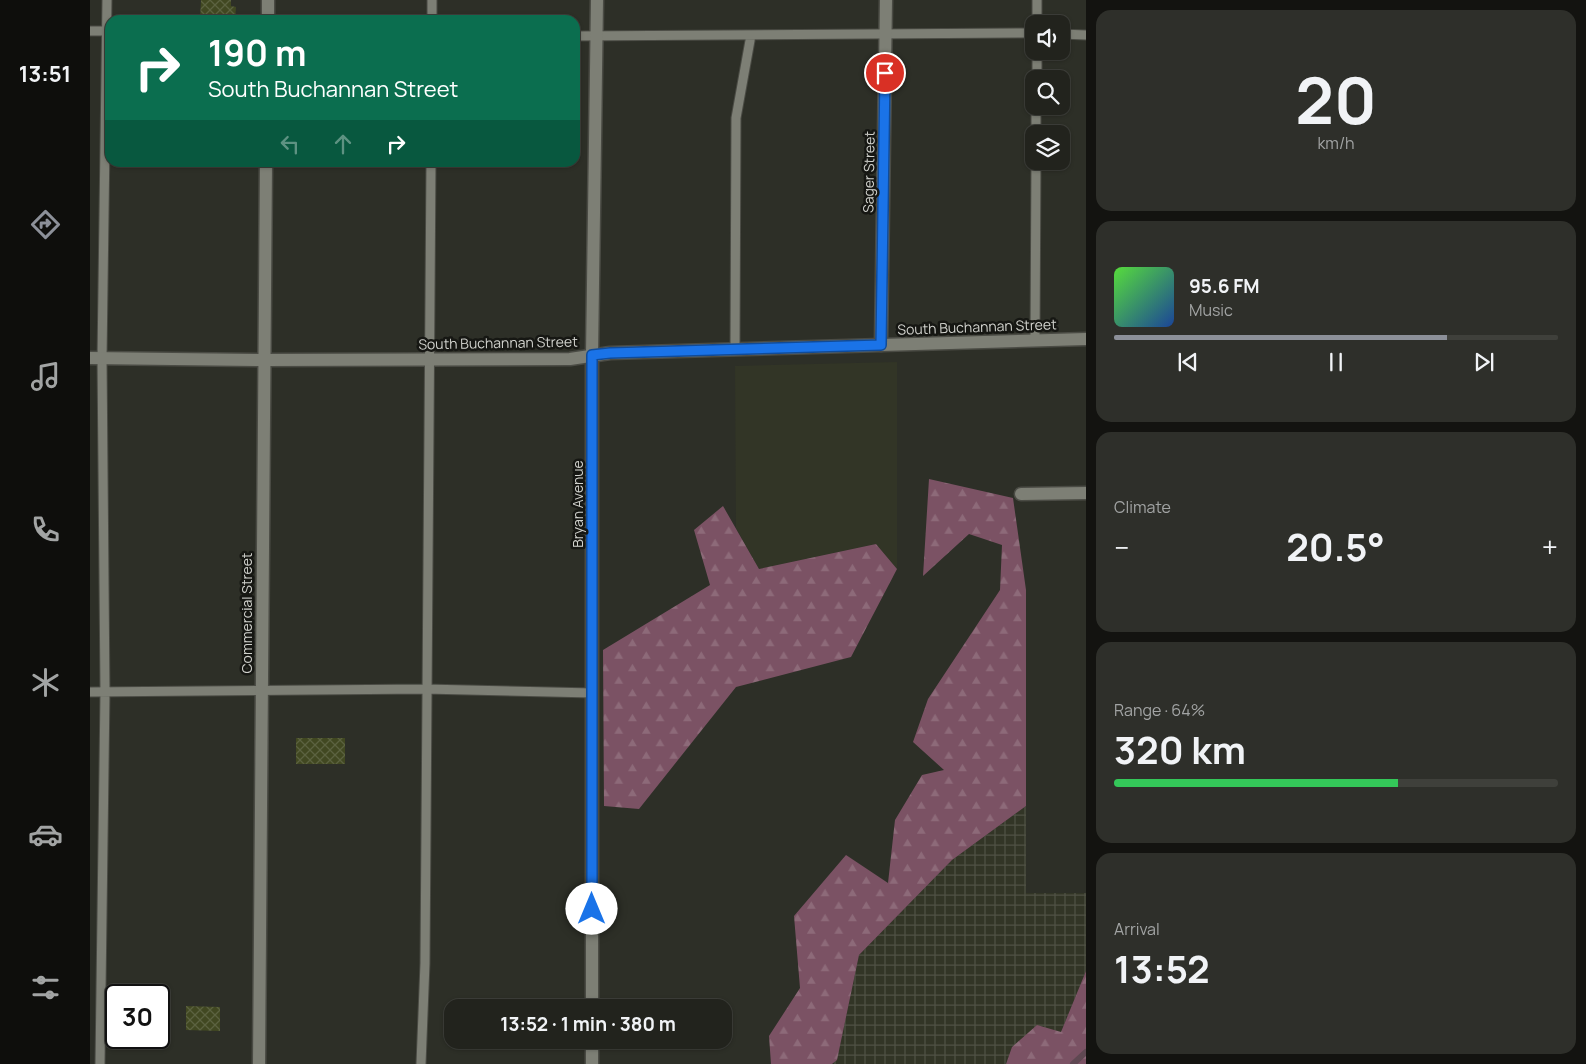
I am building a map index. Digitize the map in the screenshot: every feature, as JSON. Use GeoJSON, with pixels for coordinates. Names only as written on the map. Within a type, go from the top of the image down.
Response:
{"type":"FeatureCollection","features":[{"type":"Feature","properties":{"kind":"street"},"geometry":{"type":"LineString","coordinates":[[268,0],[268,15]]}},
{"type":"Feature","properties":{"kind":"street","name":"Bryan Avenue"},"geometry":{"type":"LineString","coordinates":[[592,999],[594,693],[592,355],[597,0]]}},
{"type":"Feature","properties":{"kind":"street","name":"Sager Street"},"geometry":{"type":"LineString","coordinates":[[881,345],[886,0]]}},
{"type":"Feature","properties":{"kind":"street","name":"Commercial Street"},"geometry":{"type":"LineString","coordinates":[[259,1064],[266,167]]}},
{"type":"Feature","properties":{"kind":"street","name":"South Buchannan Street"},"geometry":{"type":"LineString","coordinates":[[96,358],[263,360],[570,359],[592,355],[735,349],[1086,339]]}},
{"type":"Feature","properties":{"kind":"street"},"geometry":{"type":"LineString","coordinates":[[1021,494],[1086,493]]}},
{"type":"Feature","properties":{"kind":"street"},"geometry":{"type":"LineString","coordinates":[[592,1049],[592,1064]]}},
{"type":"Feature","properties":{"kind":"lane"},"geometry":{"type":"LineString","coordinates":[[107,0],[108,15]]}},
{"type":"Feature","properties":{"kind":"lane"},"geometry":{"type":"LineString","coordinates":[[432,0],[432,15]]}},
{"type":"Feature","properties":{"kind":"lane"},"geometry":{"type":"LineString","coordinates":[[1037,0],[1037,15]]}},
{"type":"Feature","properties":{"kind":"lane"},"geometry":{"type":"LineString","coordinates":[[90,31],[105,31]]}},
{"type":"Feature","properties":{"kind":"lane"},"geometry":{"type":"LineString","coordinates":[[580,36],[1025,34]]}},
{"type":"Feature","properties":{"kind":"lane"},"geometry":{"type":"LineString","coordinates":[[1070,34],[1086,35]]}},
{"type":"Feature","properties":{"kind":"lane"},"geometry":{"type":"LineString","coordinates":[[735,349],[736,118],[751,35]]}},
{"type":"Feature","properties":{"kind":"lane"},"geometry":{"type":"LineString","coordinates":[[100,1064],[105,692],[96,358],[105,132]]}},
{"type":"Feature","properties":{"kind":"lane"},"geometry":{"type":"LineString","coordinates":[[421,1064],[425,963],[430,167]]}},
{"type":"Feature","properties":{"kind":"lane"},"geometry":{"type":"LineString","coordinates":[[1035,340],[1036,170]]}},
{"type":"Feature","properties":{"kind":"lane"},"geometry":{"type":"LineString","coordinates":[[90,692],[426,689],[594,693]]}},
{"type":"Feature","properties":{"kind":"shaded area"},"geometry":{"type":"Polygon","coordinates":[[[897,362],[897,569],[876,544],[759,569],[736,528],[735,366],[897,362]]]}},
{"type":"Feature","properties":{"kind":"shaded area"},"geometry":{"type":"Polygon","coordinates":[[[1026,806],[1026,893],[1086,893],[1086,971],[1061,1032],[1012,1047],[1006,1064],[833,1064],[837,1059],[859,955],[952,860],[1026,806]]]}},
{"type":"Feature","properties":{"kind":"green space"},"geometry":{"type":"Polygon","coordinates":[[[929,479],[1013,498],[1026,590],[1026,806],[952,860],[859,955],[837,1060],[832,1064],[771,1064],[769,1036],[800,988],[794,916],[846,855],[888,883],[895,820],[922,775],[944,770],[913,742],[928,699],[1000,590],[1002,545],[969,534],[923,576],[929,479]]]}},
{"type":"Feature","properties":{"kind":"green space"},"geometry":{"type":"Polygon","coordinates":[[[723,506],[759,569],[876,544],[897,569],[851,657],[736,687],[639,809],[604,806],[603,650],[710,585],[694,530],[723,506]]]}},
{"type":"Feature","properties":{"kind":"green space"},"geometry":{"type":"Polygon","coordinates":[[[1086,971],[1086,1064],[1006,1064],[1012,1047],[1037,1025],[1061,1032],[1086,971]]]}},
{"type":"Feature","properties":{"kind":"building"},"geometry":{"type":"Polygon","coordinates":[[[201,0],[231,0],[231,6],[236,7],[235,15],[200,15],[201,0]]]}},
{"type":"Feature","properties":{"kind":"building"},"geometry":{"type":"Polygon","coordinates":[[[296,738],[345,738],[345,764],[296,764],[296,738]]]}},
{"type":"Feature","properties":{"kind":"building"},"geometry":{"type":"Polygon","coordinates":[[[186,1006],[220,1007],[220,1031],[186,1030],[186,1006]]]}},
{"type":"Feature","properties":{"kind":"waterway"},"geometry":{"type":"LineString","coordinates":[[1073,1064],[1086,1052]]}},
{"type":"Feature","properties":{"kind":"route"},"geometry":{"type":"LineString","coordinates":[[592,909],[594,693],[592,355],[881,345],[885,73]]}}]}
